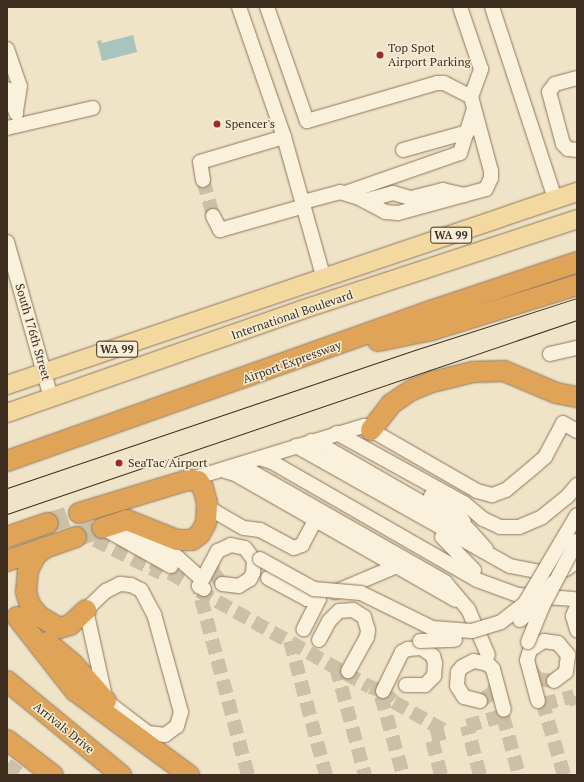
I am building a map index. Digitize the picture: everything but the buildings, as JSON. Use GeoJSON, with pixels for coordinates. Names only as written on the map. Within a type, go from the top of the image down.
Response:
{"type":"FeatureCollection","features":[{"type":"Feature","properties":{"kind":"highway","name":"Airport Expressway"},"geometry":{"type":"LineString","coordinates":[[7,461],[317,353],[430,311],[577,262]]}},
{"type":"Feature","properties":{"kind":"highway"},"geometry":{"type":"LineString","coordinates":[[317,353],[432,330],[531,298],[577,285]]}},
{"type":"Feature","properties":{"kind":"highway"},"geometry":{"type":"LineString","coordinates":[[531,298],[577,297]]}},
{"type":"Feature","properties":{"kind":"highway"},"geometry":{"type":"LineString","coordinates":[[371,430],[394,401],[412,390],[432,382],[473,372],[504,371],[556,393],[577,397]]}},
{"type":"Feature","properties":{"kind":"highway"},"geometry":{"type":"LineString","coordinates":[[79,513],[188,480],[201,484],[208,511],[204,529],[196,537],[187,541],[177,540],[127,520],[105,529]]}},
{"type":"Feature","properties":{"kind":"highway"},"geometry":{"type":"LineString","coordinates":[[7,537],[48,523]]}},
{"type":"Feature","properties":{"kind":"highway"},"geometry":{"type":"LineString","coordinates":[[7,561],[74,538]]}},
{"type":"Feature","properties":{"kind":"highway"},"geometry":{"type":"LineString","coordinates":[[46,547],[36,555],[28,570],[26,592],[30,605],[39,616],[59,628],[70,625],[86,610]]}},
{"type":"Feature","properties":{"kind":"highway"},"geometry":{"type":"LineString","coordinates":[[12,613],[74,665],[106,700]]}},
{"type":"Feature","properties":{"kind":"highway"},"geometry":{"type":"LineString","coordinates":[[12,613],[75,691],[189,775]]}},
{"type":"Feature","properties":{"kind":"highway","name":"Arrivals Drive"},"geometry":{"type":"LineString","coordinates":[[7,681],[121,775]]}},
{"type":"Feature","properties":{"kind":"highway"},"geometry":{"type":"LineString","coordinates":[[7,740],[53,775]]}},
{"type":"Feature","properties":{"kind":"main road","name":"International Boulevard"},"geometry":{"type":"LineString","coordinates":[[7,385],[324,279],[577,192]]}},
{"type":"Feature","properties":{"kind":"main road","name":"International Boulevard"},"geometry":{"type":"LineString","coordinates":[[7,413],[301,310],[577,219]]}},
{"type":"Feature","properties":{"kind":"main road"},"geometry":{"type":"LineString","coordinates":[[324,279],[333,287],[388,282]]}},
{"type":"Feature","properties":{"kind":"main road"},"geometry":{"type":"LineString","coordinates":[[301,310],[323,293],[324,279]]}},
{"type":"Feature","properties":{"kind":"street"},"geometry":{"type":"LineString","coordinates":[[239,7],[284,137],[324,279]]}},
{"type":"Feature","properties":{"kind":"street"},"geometry":{"type":"LineString","coordinates":[[267,7],[306,121],[437,83],[444,83],[472,103],[492,178],[486,189],[398,213],[385,212],[354,196]]}},
{"type":"Feature","properties":{"kind":"street"},"geometry":{"type":"LineString","coordinates":[[354,196],[418,166],[460,153],[468,132],[472,103],[481,69],[460,7]]}},
{"type":"Feature","properties":{"kind":"street"},"geometry":{"type":"LineString","coordinates":[[492,7],[555,199]]}},
{"type":"Feature","properties":{"kind":"street"},"geometry":{"type":"LineString","coordinates":[[7,49],[20,86],[13,126],[92,108]]}},
{"type":"Feature","properties":{"kind":"street"},"geometry":{"type":"LineString","coordinates":[[577,78],[555,84],[549,92],[563,144],[568,149],[577,150]]}},
{"type":"Feature","properties":{"kind":"street"},"geometry":{"type":"LineString","coordinates":[[7,89],[16,111]]}},
{"type":"Feature","properties":{"kind":"street"},"geometry":{"type":"LineString","coordinates":[[406,150],[468,132]]}},
{"type":"Feature","properties":{"kind":"street"},"geometry":{"type":"LineString","coordinates":[[203,180],[200,162],[284,137]]}},
{"type":"Feature","properties":{"kind":"street"},"geometry":{"type":"LineString","coordinates":[[213,216],[220,230],[331,194],[354,196],[370,200],[393,193],[416,198],[443,190],[467,195]]}},
{"type":"Feature","properties":{"kind":"street","name":"South 176th Street"},"geometry":{"type":"LineString","coordinates":[[7,242],[52,398]]}},
{"type":"Feature","properties":{"kind":"street"},"geometry":{"type":"LineString","coordinates":[[550,354],[577,348]]}},
{"type":"Feature","properties":{"kind":"street"},"geometry":{"type":"LineString","coordinates":[[337,433],[457,489],[470,494],[488,495],[506,490],[545,457],[563,424],[577,431]]}},
{"type":"Feature","properties":{"kind":"street"},"geometry":{"type":"LineString","coordinates":[[188,480],[337,433],[364,426],[488,495]]}},
{"type":"Feature","properties":{"kind":"street"},"geometry":{"type":"LineString","coordinates":[[337,433],[464,503],[483,519],[495,525],[509,528],[528,524],[553,509],[577,485]]}},
{"type":"Feature","properties":{"kind":"street"},"geometry":{"type":"LineString","coordinates":[[337,433],[447,504],[494,557]]}},
{"type":"Feature","properties":{"kind":"street"},"geometry":{"type":"LineString","coordinates":[[311,441],[320,444],[474,534]]}},
{"type":"Feature","properties":{"kind":"street"},"geometry":{"type":"LineString","coordinates":[[266,456],[442,537],[481,558],[520,569],[556,572],[577,561]]}},
{"type":"Feature","properties":{"kind":"street"},"geometry":{"type":"LineString","coordinates":[[266,456],[520,569]]}},
{"type":"Feature","properties":{"kind":"street"},"geometry":{"type":"LineString","coordinates":[[266,456],[262,466],[459,578],[495,587],[518,595],[575,602],[573,616],[577,630]]}},
{"type":"Feature","properties":{"kind":"street"},"geometry":{"type":"LineString","coordinates":[[266,456],[436,545],[474,570],[495,587]]}},
{"type":"Feature","properties":{"kind":"street"},"geometry":{"type":"LineString","coordinates":[[266,456],[272,462],[495,587]]}},
{"type":"Feature","properties":{"kind":"street"},"geometry":{"type":"LineString","coordinates":[[266,456],[249,470],[445,582],[461,598]]}},
{"type":"Feature","properties":{"kind":"street"},"geometry":{"type":"LineString","coordinates":[[221,470],[235,474],[460,602],[472,615]]}},
{"type":"Feature","properties":{"kind":"street"},"geometry":{"type":"LineString","coordinates":[[457,489],[483,519]]}},
{"type":"Feature","properties":{"kind":"street"},"geometry":{"type":"LineString","coordinates":[[208,511],[214,511],[244,528],[260,530],[294,548],[302,545],[316,520]]}},
{"type":"Feature","properties":{"kind":"street"},"geometry":{"type":"LineString","coordinates":[[260,559],[314,589],[361,593],[432,628],[472,631],[502,622],[525,603],[577,515]]}},
{"type":"Feature","properties":{"kind":"street"},"geometry":{"type":"LineString","coordinates":[[105,529],[122,528],[144,538],[177,556],[197,575]]}},
{"type":"Feature","properties":{"kind":"street"},"geometry":{"type":"LineString","coordinates":[[105,529],[171,566]]}},
{"type":"Feature","properties":{"kind":"street"},"geometry":{"type":"LineString","coordinates":[[442,537],[474,570]]}},
{"type":"Feature","properties":{"kind":"street"},"geometry":{"type":"LineString","coordinates":[[528,642],[554,582],[577,541]]}},
{"type":"Feature","properties":{"kind":"street"},"geometry":{"type":"LineString","coordinates":[[204,589],[199,586],[218,551],[231,544],[245,548],[254,560],[255,566],[250,579],[239,586],[222,584]]}},
{"type":"Feature","properties":{"kind":"street"},"geometry":{"type":"LineString","coordinates":[[428,561],[449,580],[472,615],[488,655]]}},
{"type":"Feature","properties":{"kind":"street"},"geometry":{"type":"LineString","coordinates":[[268,578],[307,599],[319,599],[397,566]]}},
{"type":"Feature","properties":{"kind":"street"},"geometry":{"type":"LineString","coordinates":[[420,641],[467,640],[495,634],[530,611],[554,582]]}},
{"type":"Feature","properties":{"kind":"street"},"geometry":{"type":"LineString","coordinates":[[120,584],[134,586],[144,593],[154,614],[181,712],[180,721],[171,733],[160,736],[151,735],[106,700],[86,610],[106,591],[120,584]]}},
{"type":"Feature","properties":{"kind":"street"},"geometry":{"type":"LineString","coordinates":[[304,629],[319,599]]}},
{"type":"Feature","properties":{"kind":"street"},"geometry":{"type":"LineString","coordinates":[[319,640],[329,621],[339,611],[353,610],[364,618],[368,630],[367,637],[348,671]]}},
{"type":"Feature","properties":{"kind":"street"},"geometry":{"type":"LineString","coordinates":[[538,701],[527,660],[530,650],[544,641],[558,643],[568,655],[566,672],[554,681]]}},
{"type":"Feature","properties":{"kind":"street"},"geometry":{"type":"LineString","coordinates":[[383,690],[402,652],[408,648],[422,648],[428,651],[435,663],[434,676],[425,686],[406,685]]}},
{"type":"Feature","properties":{"kind":"street"},"geometry":{"type":"LineString","coordinates":[[480,701],[464,697],[457,686],[458,672],[468,663],[474,661],[488,664],[493,669],[504,710]]}},
{"type":"Feature","properties":{"kind":"water"},"geometry":{"type":"Polygon","coordinates":[[[133,35],[137,52],[102,61],[97,41],[101,40],[102,43],[133,35]]]}},
{"type":"Feature","properties":{"kind":"tunnel"},"geometry":{"type":"LineString","coordinates":[[203,180],[213,216]]}},
{"type":"Feature","properties":{"kind":"tunnel"},"geometry":{"type":"LineString","coordinates":[[48,523],[79,513]]}},
{"type":"Feature","properties":{"kind":"tunnel"},"geometry":{"type":"LineString","coordinates":[[76,537],[102,528]]}},
{"type":"Feature","properties":{"kind":"tunnel"},"geometry":{"type":"LineString","coordinates":[[85,534],[95,533],[111,539]]}},
{"type":"Feature","properties":{"kind":"tunnel"},"geometry":{"type":"LineString","coordinates":[[95,540],[161,573]]}},
{"type":"Feature","properties":{"kind":"tunnel"},"geometry":{"type":"LineString","coordinates":[[215,556],[212,563],[213,572],[222,584]]}},
{"type":"Feature","properties":{"kind":"tunnel"},"geometry":{"type":"LineString","coordinates":[[152,562],[184,581]]}},
{"type":"Feature","properties":{"kind":"tunnel"},"geometry":{"type":"LineString","coordinates":[[248,775],[199,591],[370,687],[383,691],[394,702],[447,732]]}},
{"type":"Feature","properties":{"kind":"tunnel"},"geometry":{"type":"LineString","coordinates":[[290,641],[326,775]]}},
{"type":"Feature","properties":{"kind":"tunnel"},"geometry":{"type":"LineString","coordinates":[[529,666],[537,679],[554,681]]}},
{"type":"Feature","properties":{"kind":"tunnel"},"geometry":{"type":"LineString","coordinates":[[336,667],[365,775]]}},
{"type":"Feature","properties":{"kind":"tunnel"},"geometry":{"type":"LineString","coordinates":[[480,701],[493,693],[497,682],[495,676]]}},
{"type":"Feature","properties":{"kind":"tunnel"},"geometry":{"type":"LineString","coordinates":[[383,691],[381,696],[403,775]]}},
{"type":"Feature","properties":{"kind":"tunnel"},"geometry":{"type":"LineString","coordinates":[[564,775],[543,704],[574,696],[577,705]]}},
{"type":"Feature","properties":{"kind":"tunnel"},"geometry":{"type":"LineString","coordinates":[[480,775],[467,726],[503,716],[519,775]]}},
{"type":"Feature","properties":{"kind":"tunnel"},"geometry":{"type":"LineString","coordinates":[[441,775],[431,736],[451,731]]}},
{"type":"Feature","properties":{"kind":"tunnel"},"geometry":{"type":"LineString","coordinates":[[7,765],[22,775]]}},
{"type":"Feature","properties":{"kind":"tram line"},"geometry":{"type":"LineString","coordinates":[[7,488],[421,348],[577,298]]}},
{"type":"Feature","properties":{"kind":"tram line"},"geometry":{"type":"LineString","coordinates":[[7,514],[577,320]]}},
{"type":"Feature","properties":{"kind":"place","name":"Top Spot Airport Parking"},"geometry":{"type":"Point","coordinates":[380,55]}},
{"type":"Feature","properties":{"kind":"place","name":"Spencer's"},"geometry":{"type":"Point","coordinates":[217,124]}},
{"type":"Feature","properties":{"kind":"place","name":"SeaTac/Airport"},"geometry":{"type":"Point","coordinates":[119,463]}}]}
